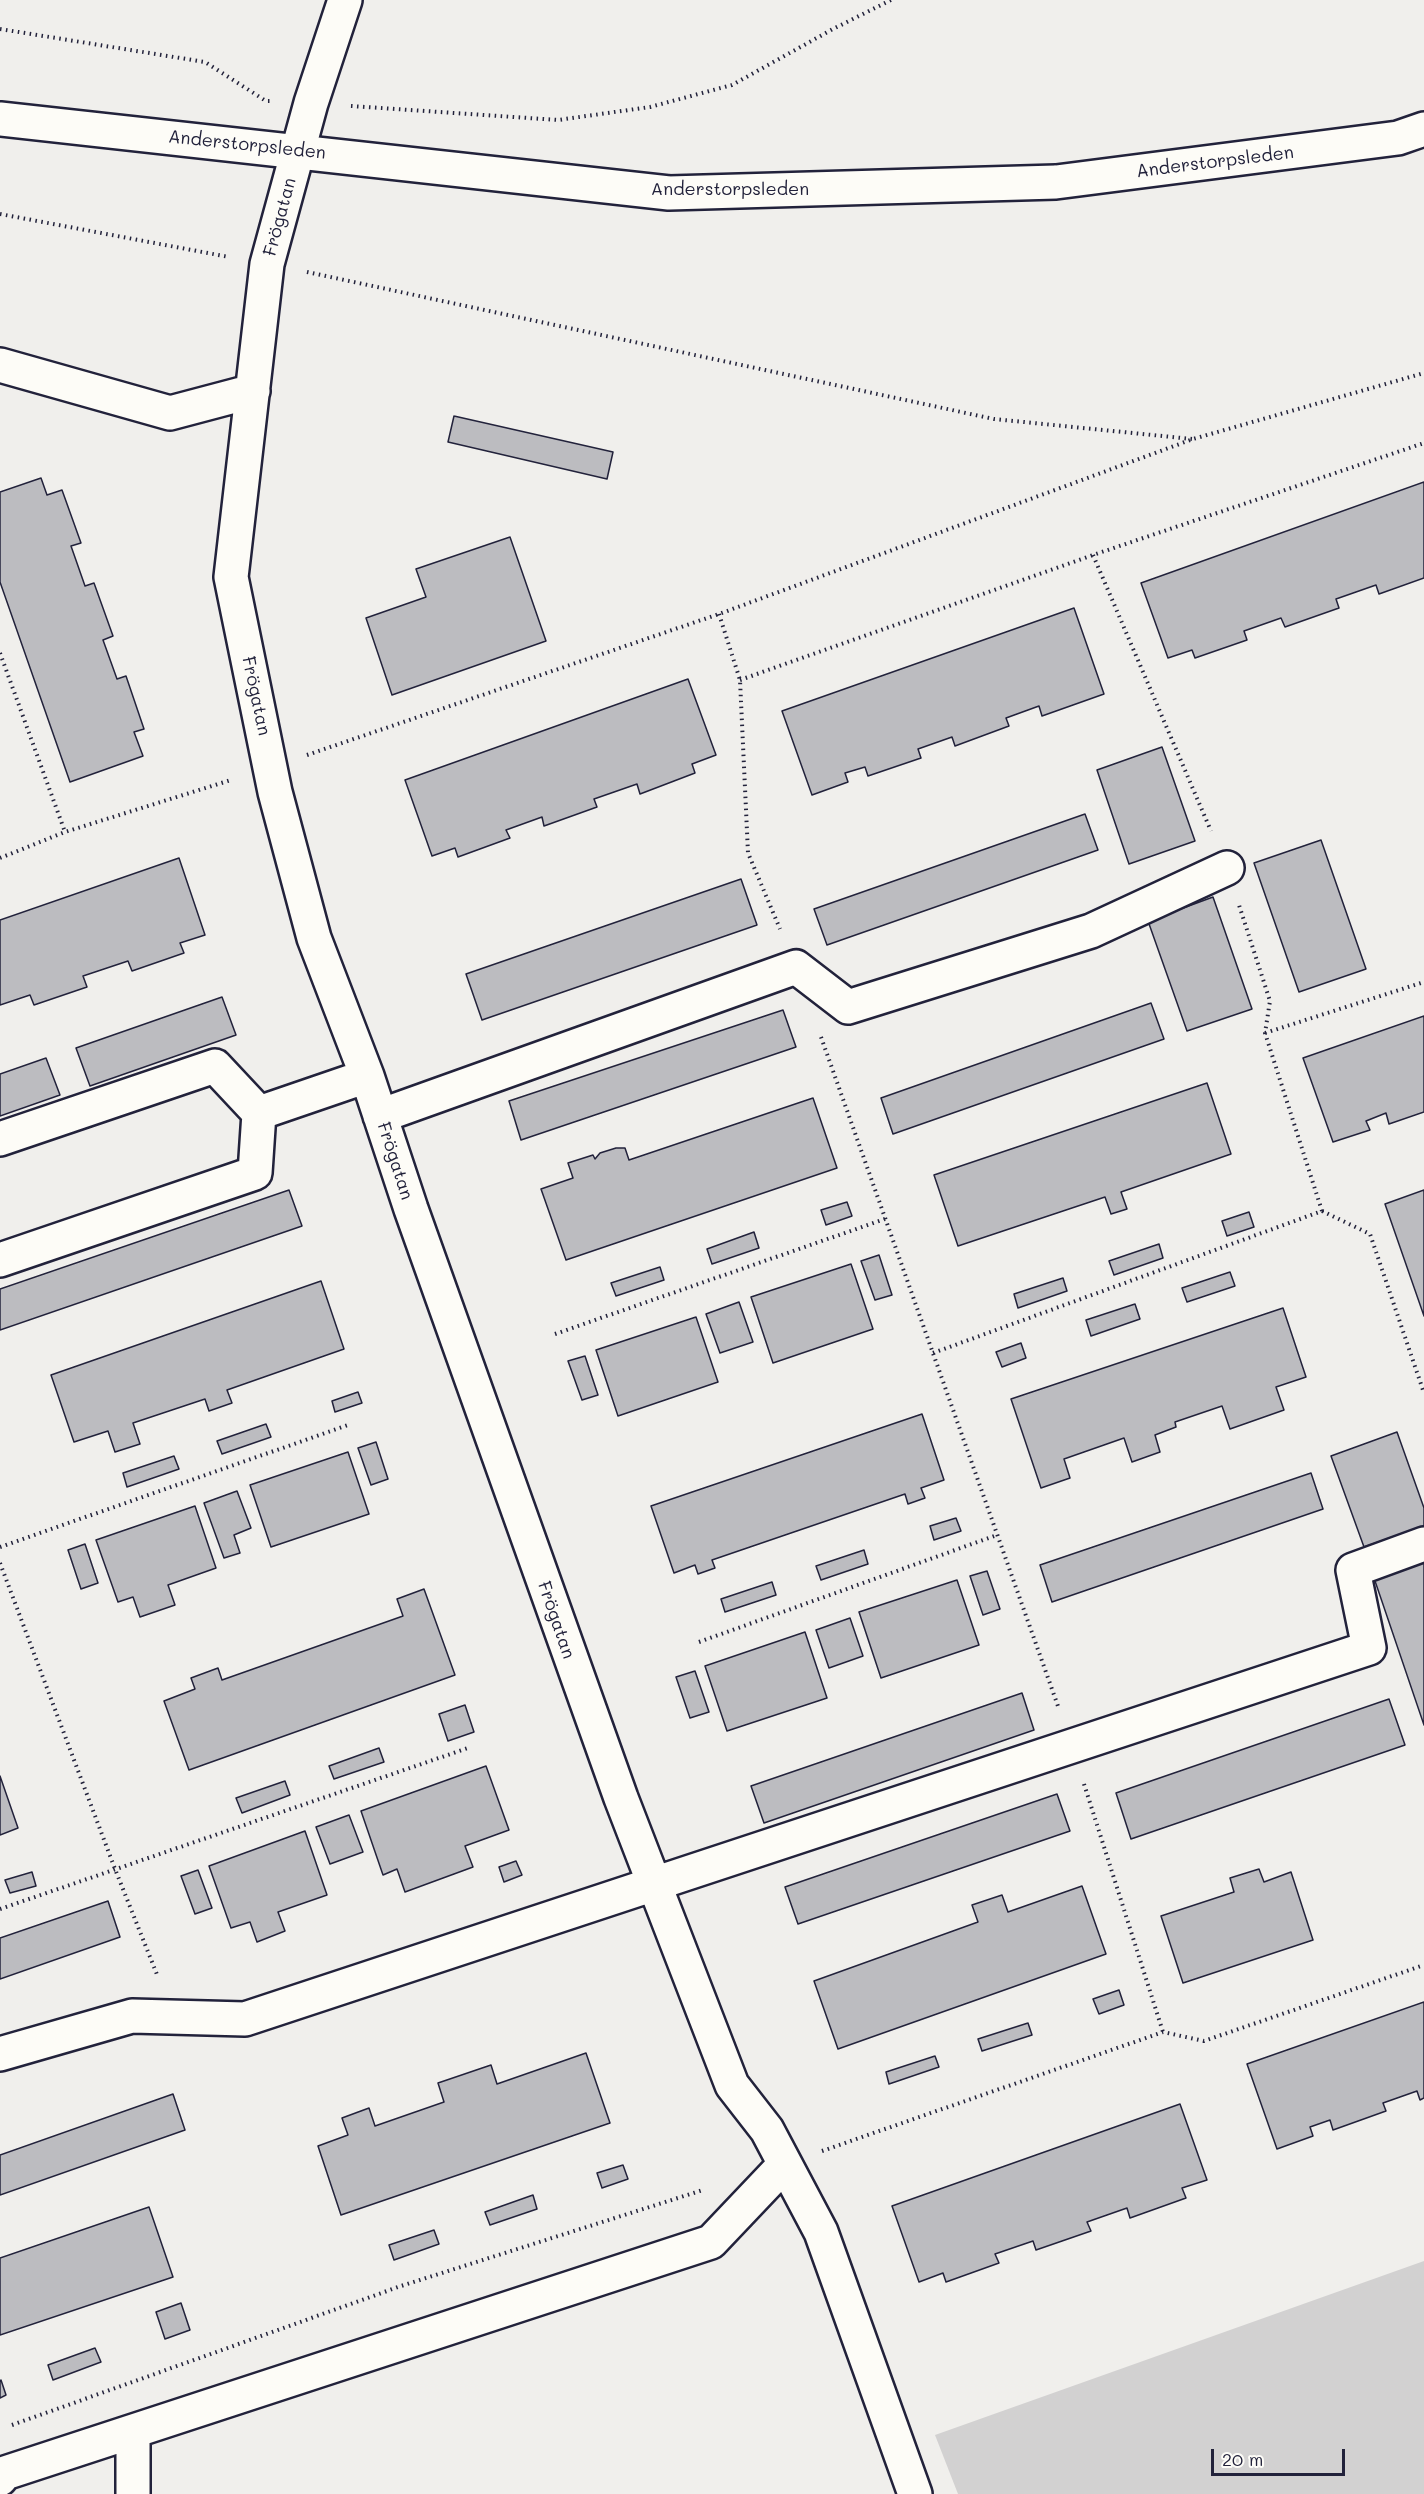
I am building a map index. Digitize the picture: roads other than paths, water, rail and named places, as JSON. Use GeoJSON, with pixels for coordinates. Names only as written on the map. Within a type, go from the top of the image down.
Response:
{"type":"FeatureCollection","features":[{"type":"Feature","properties":{"kind":"street","name":"Frögatan"},"geometry":{"type":"LineString","coordinates":[[345,0],[298,150],[267,264],[231,577],[270,767],[314,938],[367,1076],[561,1632],[654,1884],[732,2085],[767,2130],[821,2232],[915,2494]]}},
{"type":"Feature","properties":{"kind":"street","name":"Anderstorpsleden"},"geometry":{"type":"LineString","coordinates":[[0,119],[298,150],[669,193],[1056,182],[1398,138],[1424,129]]}},
{"type":"Feature","properties":{"kind":"street"},"geometry":{"type":"LineString","coordinates":[[0,365],[170,413],[253,391]]}},
{"type":"Feature","properties":{"kind":"street"},"geometry":{"type":"LineString","coordinates":[[380,1116],[796,967],[848,1006],[1091,931],[1227,868]]}},
{"type":"Feature","properties":{"kind":"street"},"geometry":{"type":"LineString","coordinates":[[0,1139],[215,1066],[259,1113],[255,1173],[0,1260]]}},
{"type":"Feature","properties":{"kind":"street"},"geometry":{"type":"LineString","coordinates":[[259,1113],[367,1076]]}},
{"type":"Feature","properties":{"kind":"street"},"geometry":{"type":"LineString","coordinates":[[0,2054],[132,2016],[245,2019],[1369,1648],[1353,1570],[1424,1544]]}},
{"type":"Feature","properties":{"kind":"street"},"geometry":{"type":"LineString","coordinates":[[0,2478],[5,2473],[711,2242],[785,2164]]}},
{"type":"Feature","properties":{"kind":"street"},"geometry":{"type":"LineString","coordinates":[[133,2432],[133,2494]]}}]}
